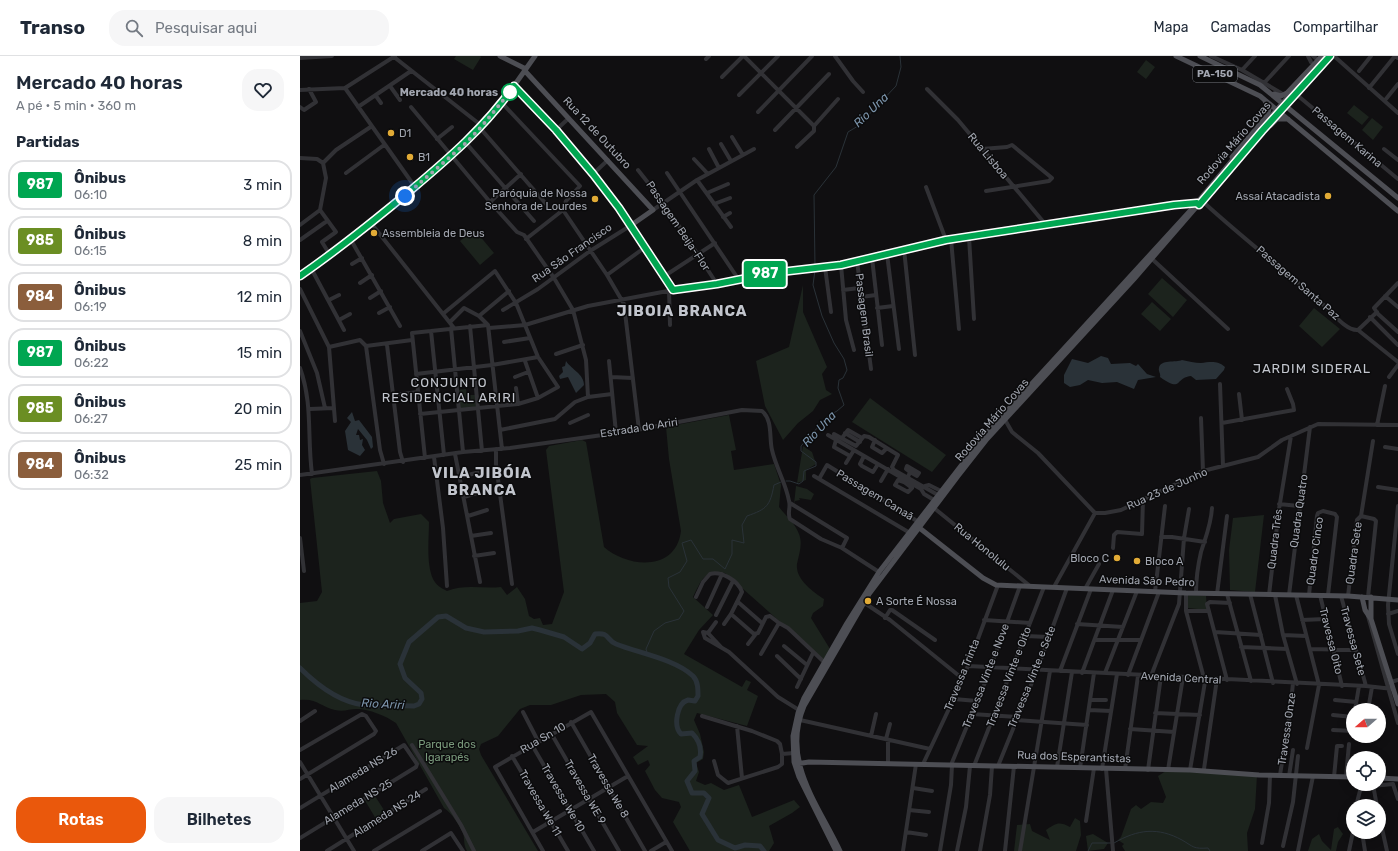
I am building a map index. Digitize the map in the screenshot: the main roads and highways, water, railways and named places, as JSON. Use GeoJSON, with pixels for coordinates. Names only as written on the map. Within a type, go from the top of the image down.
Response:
{"type":"FeatureCollection","features":[{"type":"Feature","properties":{"kind":"main road","name":"Rua 12 de Outubro"},"geometry":{"type":"LineString","coordinates":[[500,56],[525,70],[653,210]]}},
{"type":"Feature","properties":{"kind":"main road"},"geometry":{"type":"LineString","coordinates":[[300,276],[371,224],[466,143],[502,103],[535,56]]}},
{"type":"Feature","properties":{"kind":"main road","name":"PA-150"},"geometry":{"type":"LineString","coordinates":[[1176,56],[1254,92],[1288,119]]}},
{"type":"Feature","properties":{"kind":"main road","name":"PA-150"},"geometry":{"type":"LineString","coordinates":[[1200,56],[1248,79],[1262,84],[1292,110]]}},
{"type":"Feature","properties":{"kind":"main road","name":"Rodovia Mário Covas"},"geometry":{"type":"LineString","coordinates":[[840,851],[806,786],[797,764],[797,738],[804,706],[833,651],[879,572],[917,524],[934,508],[1005,416],[1200,202],[1323,56]]}},
{"type":"Feature","properties":{"kind":"main road"},"geometry":{"type":"LineString","coordinates":[[1330,56],[1290,104],[1292,110],[1398,198]]}},
{"type":"Feature","properties":{"kind":"main road","name":"Rodovia Mário Covas"},"geometry":{"type":"LineString","coordinates":[[1319,62],[1330,56]]}},
{"type":"Feature","properties":{"kind":"main road"},"geometry":{"type":"LineString","coordinates":[[1266,89],[1277,96],[1284,95],[1319,62]]}},
{"type":"Feature","properties":{"kind":"main road"},"geometry":{"type":"LineString","coordinates":[[1243,88],[1247,85],[1248,79]]}},
{"type":"Feature","properties":{"kind":"main road"},"geometry":{"type":"LineString","coordinates":[[1254,92],[1255,87],[1262,84]]}},
{"type":"Feature","properties":{"kind":"main road"},"geometry":{"type":"LineString","coordinates":[[514,86],[556,130],[593,174],[630,226],[671,290],[841,265],[904,249],[948,240],[1200,202]]}},
{"type":"Feature","properties":{"kind":"main road"},"geometry":{"type":"LineString","coordinates":[[1222,175],[1238,149],[1267,116],[1269,109],[1260,96]]}},
{"type":"Feature","properties":{"kind":"main road"},"geometry":{"type":"LineString","coordinates":[[1222,175],[1275,121],[1288,119],[1398,210]]}},
{"type":"Feature","properties":{"kind":"main road"},"geometry":{"type":"LineString","coordinates":[[1311,138],[1317,137],[1318,132]]}},
{"type":"Feature","properties":{"kind":"main road"},"geometry":{"type":"LineString","coordinates":[[1322,147],[1323,141],[1327,139]]}},
{"type":"Feature","properties":{"kind":"main road"},"geometry":{"type":"LineString","coordinates":[[1181,204],[1191,212]]}},
{"type":"Feature","properties":{"kind":"main road","name":"Rua São Francisco"},"geometry":{"type":"LineString","coordinates":[[630,226],[653,210]]}},
{"type":"Feature","properties":{"kind":"main road","name":"Rodovia Mário Covas"},"geometry":{"type":"LineString","coordinates":[[836,851],[804,789],[794,753],[794,729],[799,710],[824,662],[833,651],[863,602],[917,524],[984,436],[1005,416],[1151,258],[1191,212]]}},
{"type":"Feature","properties":{"kind":"main road","name":"Avenida São Pedro"},"geometry":{"type":"LineString","coordinates":[[917,524],[983,578],[998,585],[1117,589],[1180,593],[1328,595],[1398,600]]}},
{"type":"Feature","properties":{"kind":"main road"},"geometry":{"type":"LineString","coordinates":[[1367,597],[1369,618]]}},
{"type":"Feature","properties":{"kind":"main road"},"geometry":{"type":"LineString","coordinates":[[1367,597],[1369,618],[1391,682],[1391,689],[1398,703]]}},
{"type":"Feature","properties":{"kind":"main road","name":"Rua dos Esperantistas"},"geometry":{"type":"LineString","coordinates":[[797,764],[888,763],[1190,770],[1289,776],[1346,777]]}},
{"type":"Feature","properties":{"kind":"main road"},"geometry":{"type":"LineString","coordinates":[[1386,779],[1398,780]]}},
{"type":"Feature","properties":{"kind":"waterway","name":"Rio Una"},"geometry":{"type":"LineString","coordinates":[[815,267],[814,195],[836,167],[848,132],[858,126],[896,86],[901,67],[900,56]]}},
{"type":"Feature","properties":{"kind":"waterway","name":"Rio Una"},"geometry":{"type":"LineString","coordinates":[[786,481],[799,484],[803,481],[804,471],[816,466],[816,462],[801,451],[801,446],[828,416],[844,405],[838,388],[839,380],[843,378],[847,370],[844,359],[834,343],[822,316],[813,285],[815,270]]}},
{"type":"Feature","properties":{"kind":"waterway","name":"Rio Una"},"geometry":{"type":"LineString","coordinates":[[647,653],[646,649],[654,631],[665,623],[679,619],[684,611],[669,587],[668,578],[680,572],[687,561],[682,543],[691,540],[703,559],[713,559],[725,569],[732,554],[732,540],[744,543],[742,525],[747,516],[763,509],[771,498],[774,485],[781,482]]}},
{"type":"Feature","properties":{"kind":"waterway","name":"Rio Ariri"},"geometry":{"type":"LineString","coordinates":[[300,668],[329,692],[346,700],[370,706],[414,706],[419,704],[422,699],[421,693],[405,678],[400,664],[409,642],[438,617],[446,616],[466,628],[484,632],[518,631],[532,628],[564,637],[582,649],[590,643],[595,634],[606,635],[616,644],[667,661],[685,670],[695,678],[698,696],[695,701],[688,700],[684,702],[681,705],[677,715],[677,726],[681,734],[692,733],[698,741],[701,753],[700,757],[694,761],[695,771],[687,781],[692,793],[704,793],[709,798],[702,814],[718,840],[735,848],[745,845],[760,846],[764,851]]}},
{"type":"Feature","properties":{"kind":"waterway"},"geometry":{"type":"LineString","coordinates":[[1114,843],[1131,835],[1148,831],[1165,833],[1194,847],[1208,848],[1210,851]]}},
{"type":"Feature","properties":{"kind":"waterway"},"geometry":{"type":"LineString","coordinates":[[1088,851],[1092,843],[1111,843]]}},
{"type":"Feature","properties":{"kind":"place","name":"Mercado 40 horas"},"geometry":{"type":"Point","coordinates":[510,92]}},
{"type":"Feature","properties":{"kind":"place","name":"D1"},"geometry":{"type":"Point","coordinates":[391,133]}},
{"type":"Feature","properties":{"kind":"place","name":"B1"},"geometry":{"type":"Point","coordinates":[410,157]}},
{"type":"Feature","properties":{"kind":"place","name":"Assaí Atacadista"},"geometry":{"type":"Point","coordinates":[1328,196]}},
{"type":"Feature","properties":{"kind":"place","name":"Paróquia de Nossa Senhora de Lourdes"},"geometry":{"type":"Point","coordinates":[595,199]}},
{"type":"Feature","properties":{"kind":"place","name":"Assembleia de Deus"},"geometry":{"type":"Point","coordinates":[374,233]}},
{"type":"Feature","properties":{"kind":"place","name":"Bloco C"},"geometry":{"type":"Point","coordinates":[1117,558]}},
{"type":"Feature","properties":{"kind":"place","name":"Bloco A"},"geometry":{"type":"Point","coordinates":[1137,561]}},
{"type":"Feature","properties":{"kind":"place","name":"A Sorte É Nossa"},"geometry":{"type":"Point","coordinates":[868,601]}},
{"type":"Feature","properties":{"kind":"district","name":"JIBOIA BRANCA"},"geometry":{"type":"Point","coordinates":[682,311]}},
{"type":"Feature","properties":{"kind":"district","name":"JARDIM SIDERAL"},"geometry":{"type":"Point","coordinates":[1312,368]}},
{"type":"Feature","properties":{"kind":"district","name":"CONJUNTO RESIDENCIAL ARIRI"},"geometry":{"type":"Point","coordinates":[449,390]}},
{"type":"Feature","properties":{"kind":"district","name":"VILA JIBÓIA BRANCA"},"geometry":{"type":"Point","coordinates":[482,482]}},
{"type":"Feature","properties":{"kind":"park label","name":"Parque dos Igarapés"},"geometry":{"type":"Point","coordinates":[447,750]}}]}
